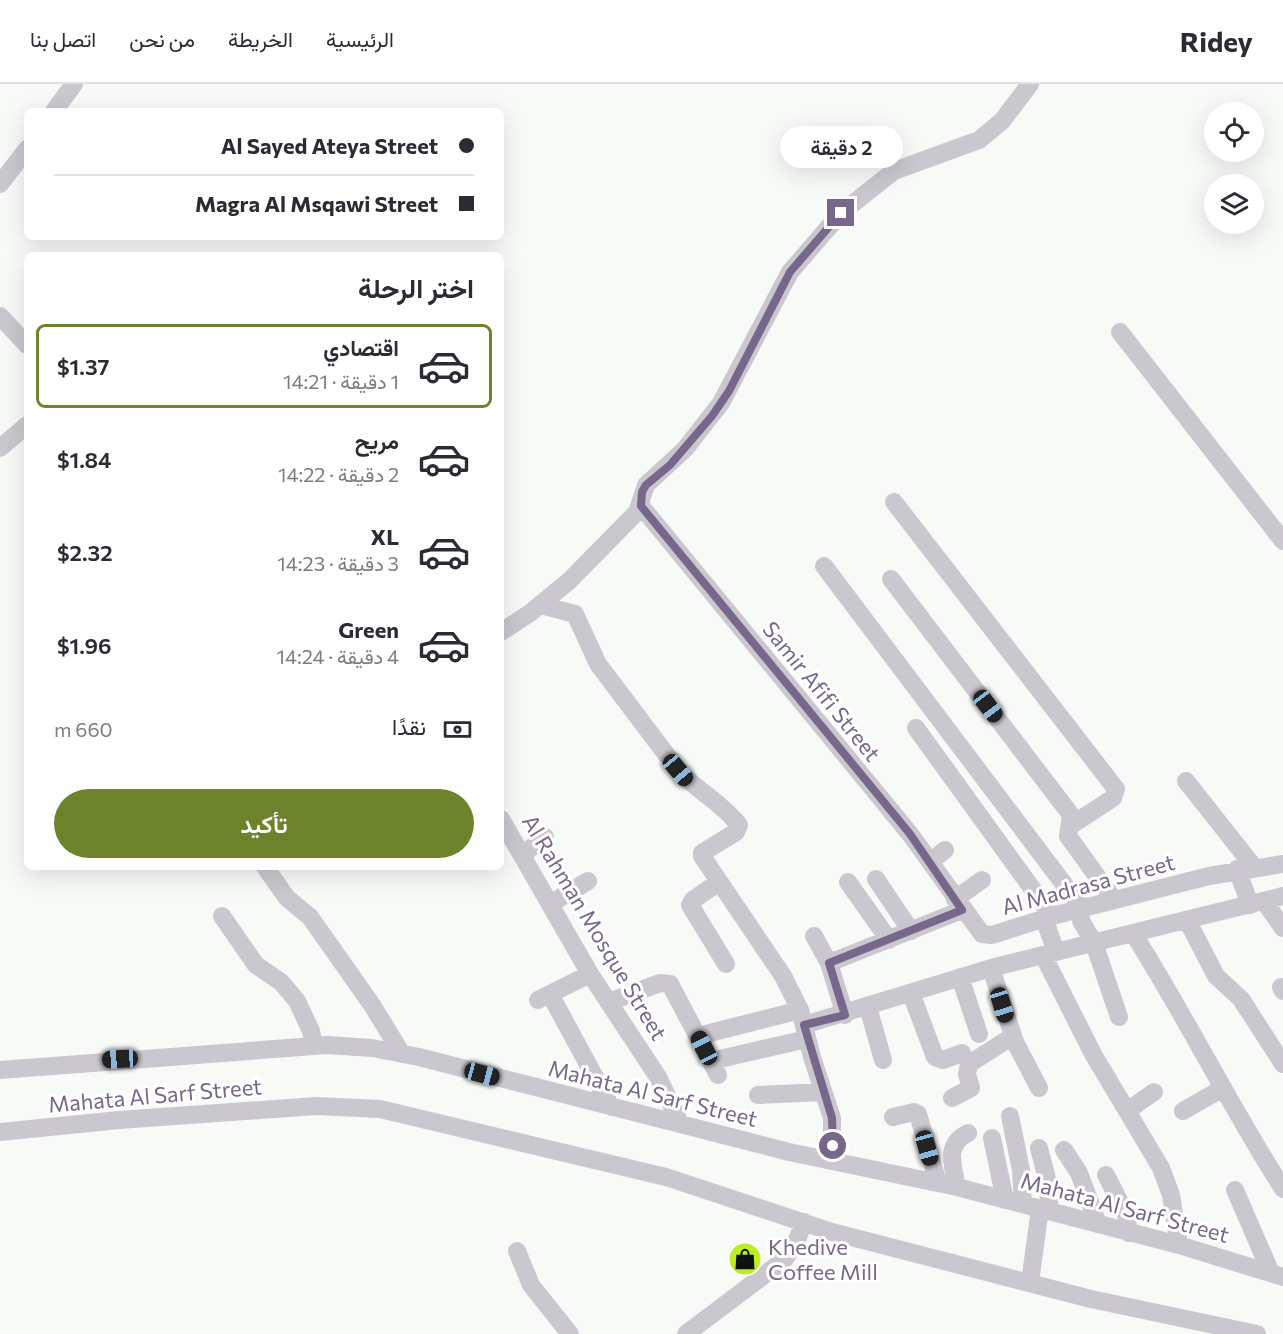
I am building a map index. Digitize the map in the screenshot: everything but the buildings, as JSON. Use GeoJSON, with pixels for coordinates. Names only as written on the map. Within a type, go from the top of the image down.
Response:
{"type":"FeatureCollection","features":[{"type":"Feature","properties":{"kind":"street"},"geometry":{"type":"LineString","coordinates":[[56,108],[74,84]]}},
{"type":"Feature","properties":{"kind":"street"},"geometry":{"type":"LineString","coordinates":[[504,630],[541,605],[619,532],[641,506],[642,492],[646,485],[678,457],[721,404],[790,272],[841,213],[894,171],[979,140],[1002,121],[1030,84]]}},
{"type":"Feature","properties":{"kind":"street"},"geometry":{"type":"LineString","coordinates":[[0,184],[24,153]]}},
{"type":"Feature","properties":{"kind":"street"},"geometry":{"type":"LineString","coordinates":[[0,316],[24,342]]}},
{"type":"Feature","properties":{"kind":"street"},"geometry":{"type":"LineString","coordinates":[[1120,332],[1283,541]]}},
{"type":"Feature","properties":{"kind":"street"},"geometry":{"type":"LineString","coordinates":[[0,448],[24,428]]}},
{"type":"Feature","properties":{"kind":"street"},"geometry":{"type":"LineString","coordinates":[[894,502],[1116,789],[1113,798],[1070,826]]}},
{"type":"Feature","properties":{"kind":"street","name":"Samir Afifi Street"},"geometry":{"type":"LineString","coordinates":[[641,506],[930,862],[959,905]]}},
{"type":"Feature","properties":{"kind":"street"},"geometry":{"type":"LineString","coordinates":[[824,566],[1082,908],[1081,921],[1094,943],[1119,1017]]}},
{"type":"Feature","properties":{"kind":"street"},"geometry":{"type":"LineString","coordinates":[[891,579],[1071,815],[1068,836],[1071,842],[1114,900]]}},
{"type":"Feature","properties":{"kind":"street"},"geometry":{"type":"LineString","coordinates":[[541,605],[574,614],[598,664],[678,770],[690,783],[726,809],[739,825],[736,832],[702,853],[702,856],[783,976],[804,1025],[832,1125],[832,1161]]}},
{"type":"Feature","properties":{"kind":"street"},"geometry":{"type":"LineString","coordinates":[[916,728],[1048,917],[1049,953],[1093,1054],[1167,1181],[1179,1245]]}},
{"type":"Feature","properties":{"kind":"street"},"geometry":{"type":"LineString","coordinates":[[1186,781],[1246,868],[1257,903],[1283,928]]}},
{"type":"Feature","properties":{"kind":"street","name":"Al Rahman Mosque Street"},"geometry":{"type":"LineString","coordinates":[[504,824],[590,974],[658,1077],[680,1123]]}},
{"type":"Feature","properties":{"kind":"street"},"geometry":{"type":"LineString","coordinates":[[522,855],[546,837]]}},
{"type":"Feature","properties":{"kind":"street"},"geometry":{"type":"LineString","coordinates":[[930,862],[945,850]]}},
{"type":"Feature","properties":{"kind":"street","name":"Al Madrasa Street"},"geometry":{"type":"LineString","coordinates":[[959,905],[979,931],[986,936],[1114,900],[1246,868],[1283,864]]}},
{"type":"Feature","properties":{"kind":"street"},"geometry":{"type":"LineString","coordinates":[[267,870],[287,898],[310,917],[372,1005],[402,1054]]}},
{"type":"Feature","properties":{"kind":"street"},"geometry":{"type":"LineString","coordinates":[[876,879],[911,931]]}},
{"type":"Feature","properties":{"kind":"street"},"geometry":{"type":"LineString","coordinates":[[829,963],[911,931],[959,905],[982,880]]}},
{"type":"Feature","properties":{"kind":"street"},"geometry":{"type":"LineString","coordinates":[[550,904],[588,881]]}},
{"type":"Feature","properties":{"kind":"street"},"geometry":{"type":"LineString","coordinates":[[719,882],[693,900],[690,905],[726,964]]}},
{"type":"Feature","properties":{"kind":"street"},"geometry":{"type":"LineString","coordinates":[[848,882],[889,940]]}},
{"type":"Feature","properties":{"kind":"street"},"geometry":{"type":"LineString","coordinates":[[698,1036],[804,1025],[845,1015],[991,968],[1283,897]]}},
{"type":"Feature","properties":{"kind":"street"},"geometry":{"type":"LineString","coordinates":[[222,916],[261,971],[281,982],[297,1001],[311,1031],[314,1046]]}},
{"type":"Feature","properties":{"kind":"street"},"geometry":{"type":"LineString","coordinates":[[1187,920],[1216,976],[1241,999],[1283,1064]]}},
{"type":"Feature","properties":{"kind":"street"},"geometry":{"type":"LineString","coordinates":[[1133,933],[1178,1003],[1222,1088],[1283,1189]]}},
{"type":"Feature","properties":{"kind":"street"},"geometry":{"type":"LineString","coordinates":[[814,936],[829,963],[845,1015]]}},
{"type":"Feature","properties":{"kind":"street"},"geometry":{"type":"LineString","coordinates":[[991,968],[1013,1036],[1039,1088]]}},
{"type":"Feature","properties":{"kind":"street"},"geometry":{"type":"LineString","coordinates":[[590,974],[544,997],[611,1107]]}},
{"type":"Feature","properties":{"kind":"street"},"geometry":{"type":"LineString","coordinates":[[960,977],[979,1034]]}},
{"type":"Feature","properties":{"kind":"street"},"geometry":{"type":"LineString","coordinates":[[609,1002],[660,983],[670,984],[714,1068],[804,1025]]}},
{"type":"Feature","properties":{"kind":"street"},"geometry":{"type":"LineString","coordinates":[[911,993],[934,1057],[943,1060],[962,1053]]}},
{"type":"Feature","properties":{"kind":"street"},"geometry":{"type":"LineString","coordinates":[[868,1007],[883,1060]]}},
{"type":"Feature","properties":{"kind":"street"},"geometry":{"type":"LineString","coordinates":[[952,1098],[970,1090],[971,1085],[967,1074],[969,1064],[1013,1036]]}},
{"type":"Feature","properties":{"kind":"street","name":"Mahata Al Sarf Street"},"geometry":{"type":"LineString","coordinates":[[0,1070],[314,1046],[349,1046],[402,1054],[832,1161],[957,1187],[1031,1210],[1179,1245],[1277,1275]]}},
{"type":"Feature","properties":{"kind":"street"},"geometry":{"type":"LineString","coordinates":[[1183,1111],[1222,1088]]}},
{"type":"Feature","properties":{"kind":"street"},"geometry":{"type":"LineString","coordinates":[[758,1095],[823,1092]]}},
{"type":"Feature","properties":{"kind":"street"},"geometry":{"type":"LineString","coordinates":[[1128,1111],[1154,1092]]}},
{"type":"Feature","properties":{"kind":"street","name":"Mahata Al Sarf Street"},"geometry":{"type":"LineString","coordinates":[[0,1132],[119,1120],[316,1106],[380,1109],[666,1177],[804,1222],[1031,1274],[1114,1304],[1257,1334]]}},
{"type":"Feature","properties":{"kind":"street"},"geometry":{"type":"LineString","coordinates":[[893,1117],[914,1112],[919,1116],[935,1146],[938,1183]]}},
{"type":"Feature","properties":{"kind":"street"},"geometry":{"type":"LineString","coordinates":[[1010,1116],[1031,1210],[1031,1274]]}},
{"type":"Feature","properties":{"kind":"street"},"geometry":{"type":"LineString","coordinates":[[957,1187],[951,1149],[957,1140],[968,1133]]}},
{"type":"Feature","properties":{"kind":"street"},"geometry":{"type":"LineString","coordinates":[[992,1138],[1031,1210]]}},
{"type":"Feature","properties":{"kind":"street"},"geometry":{"type":"LineString","coordinates":[[1031,1210],[1047,1179],[1039,1148]]}},
{"type":"Feature","properties":{"kind":"street"},"geometry":{"type":"LineString","coordinates":[[1064,1150],[1086,1190],[1098,1224]]}},
{"type":"Feature","properties":{"kind":"street"},"geometry":{"type":"LineString","coordinates":[[1106,1175],[1126,1214],[1129,1233]]}},
{"type":"Feature","properties":{"kind":"street"},"geometry":{"type":"LineString","coordinates":[[1235,1190],[1277,1275]]}},
{"type":"Feature","properties":{"kind":"street"},"geometry":{"type":"LineString","coordinates":[[686,1334],[784,1260],[795,1245],[804,1222]]}},
{"type":"Feature","properties":{"kind":"street"},"geometry":{"type":"LineString","coordinates":[[517,1251],[531,1285],[570,1334]]}},
{"type":"Feature","properties":{"kind":"place","name":"Khedive Coffee Mill"},"geometry":{"type":"Point","coordinates":[745,1259]}},
{"type":"Feature","properties":{"kind":"route"},"geometry":{"type":"LineString","coordinates":[[833,1146],[832,1118],[804,1025],[845,1015],[829,963],[962,910],[910,834],[799,702],[641,506],[642,492],[646,485],[685,449],[721,404],[790,272],[841,213]]}}]}
